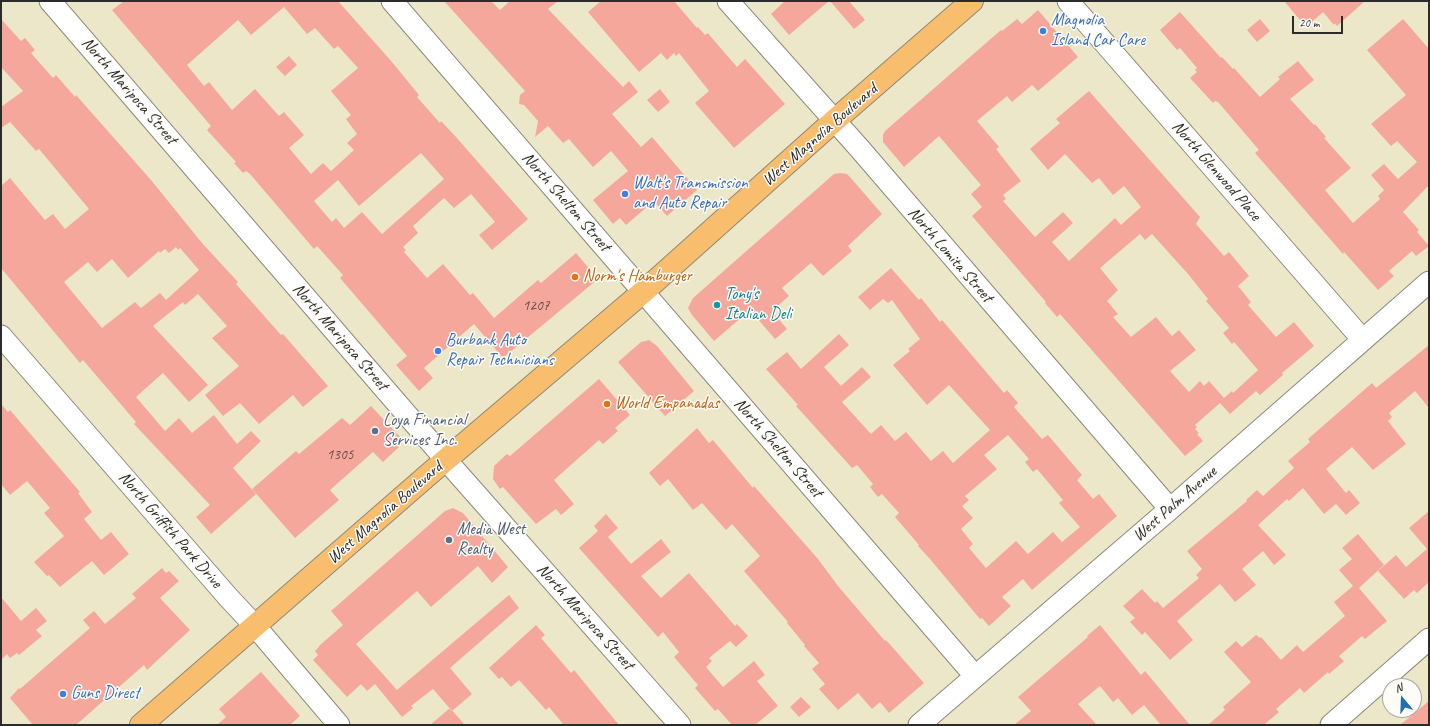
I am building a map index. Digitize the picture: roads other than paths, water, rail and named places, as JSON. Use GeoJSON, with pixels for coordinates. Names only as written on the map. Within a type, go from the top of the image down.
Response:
{"type":"FeatureCollection","features":[{"type":"Feature","properties":{"kind":"main road","name":"West Magnolia Boulevard"},"geometry":{"type":"LineString","coordinates":[[141,725],[446,460],[643,292],[834,121],[972,1]]}},
{"type":"Feature","properties":{"kind":"street","name":"North Mariposa Street"},"geometry":{"type":"LineString","coordinates":[[50,1],[446,460],[680,725]]}},
{"type":"Feature","properties":{"kind":"street","name":"North Shelton Street"},"geometry":{"type":"LineString","coordinates":[[392,1],[975,676]]}},
{"type":"Feature","properties":{"kind":"street","name":"North Lomita Street"},"geometry":{"type":"LineString","coordinates":[[728,1],[1170,509]]}},
{"type":"Feature","properties":{"kind":"street","name":"North Glenwood Place"},"geometry":{"type":"LineString","coordinates":[[1068,1],[1364,340]]}},
{"type":"Feature","properties":{"kind":"street","name":"West Palm Avenue"},"geometry":{"type":"LineString","coordinates":[[919,725],[1170,509],[1429,282]]}},
{"type":"Feature","properties":{"kind":"street","name":"North Griffith Park Drive"},"geometry":{"type":"LineString","coordinates":[[1,336],[228,597],[255,626],[339,725]]}},
{"type":"Feature","properties":{"kind":"street"},"geometry":{"type":"LineString","coordinates":[[1331,725],[1429,639]]}},
{"type":"Feature","properties":{"kind":"place","name":"Magnolia Island Car Care"},"geometry":{"type":"Point","coordinates":[1043,31]}},
{"type":"Feature","properties":{"kind":"place","name":"Walt's Transmission and Auto Repair"},"geometry":{"type":"Point","coordinates":[625,194]}},
{"type":"Feature","properties":{"kind":"place","name":"Norm's Hamburger"},"geometry":{"type":"Point","coordinates":[575,277]}},
{"type":"Feature","properties":{"kind":"place","name":"Tony's Italian Deli"},"geometry":{"type":"Point","coordinates":[717,305]}},
{"type":"Feature","properties":{"kind":"place","name":"Burbank Auto Repair Technicians"},"geometry":{"type":"Point","coordinates":[438,351]}},
{"type":"Feature","properties":{"kind":"place","name":"World Empanadas"},"geometry":{"type":"Point","coordinates":[607,404]}},
{"type":"Feature","properties":{"kind":"place","name":"Loya Financial Services Inc."},"geometry":{"type":"Point","coordinates":[375,431]}},
{"type":"Feature","properties":{"kind":"place","name":"Media West Realty"},"geometry":{"type":"Point","coordinates":[449,540]}},
{"type":"Feature","properties":{"kind":"place","name":"Guns Direct"},"geometry":{"type":"Point","coordinates":[63,694]}}]}
